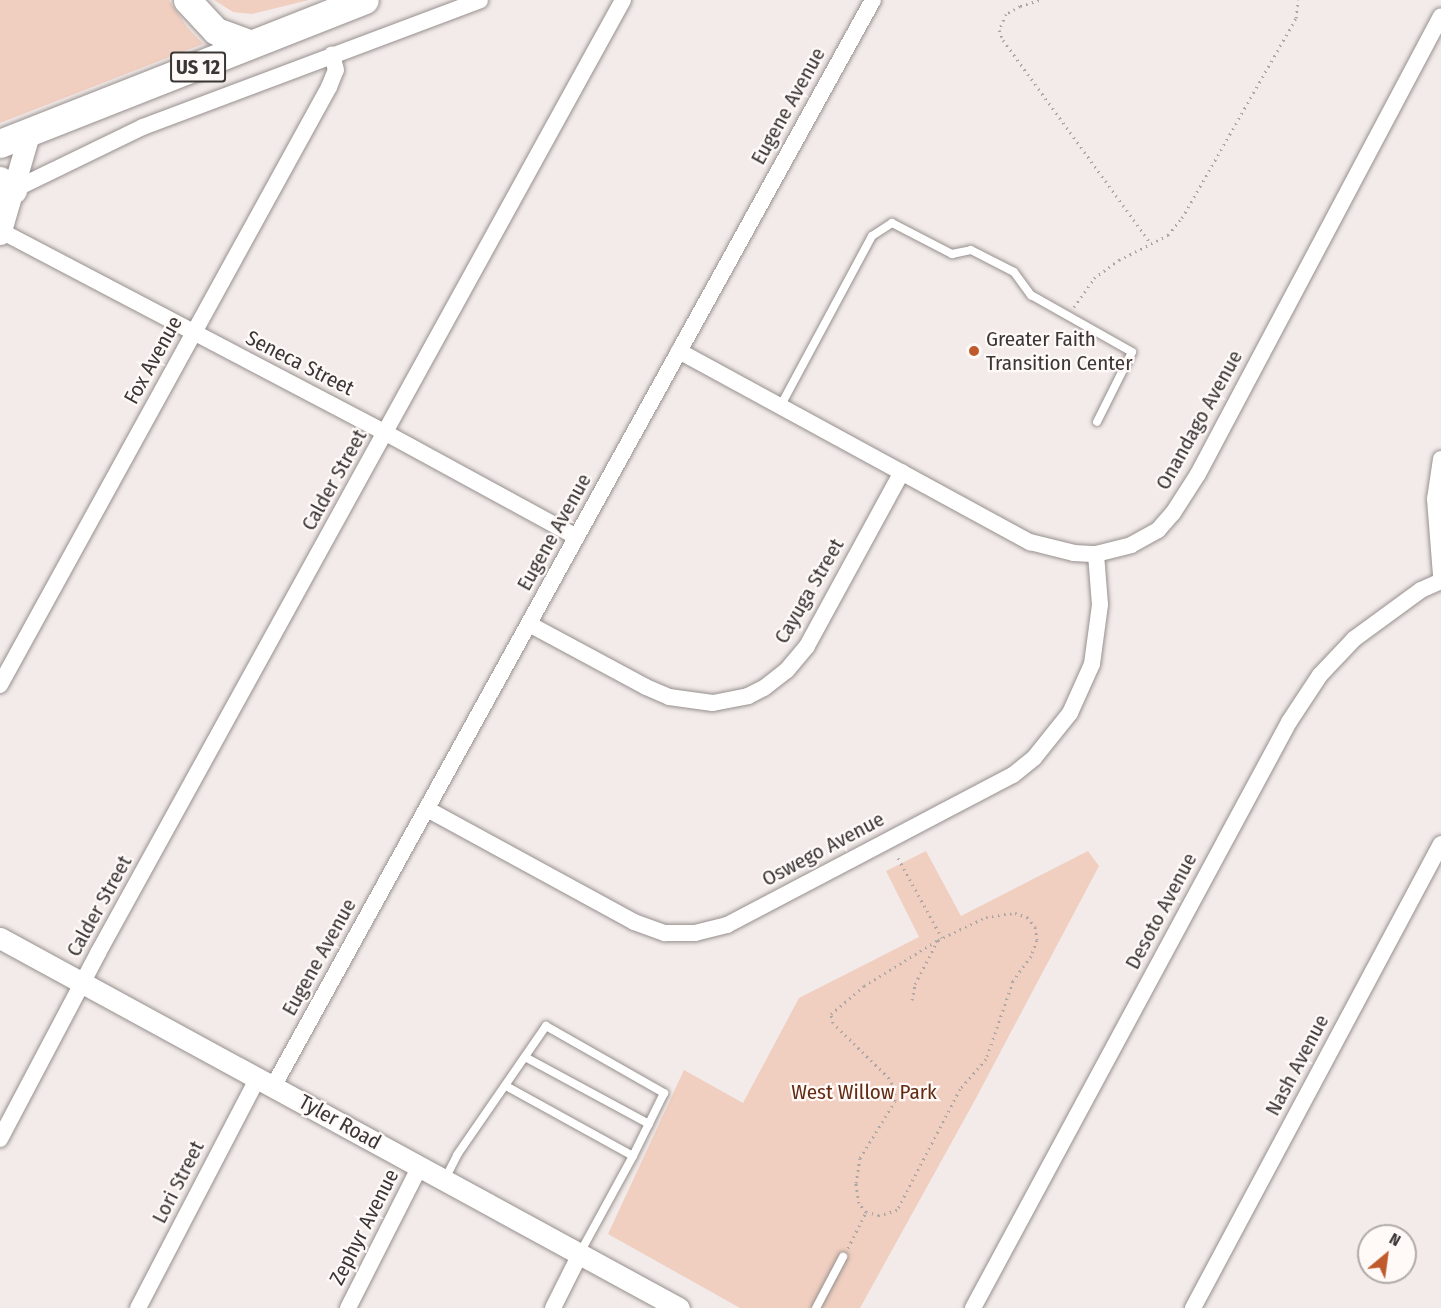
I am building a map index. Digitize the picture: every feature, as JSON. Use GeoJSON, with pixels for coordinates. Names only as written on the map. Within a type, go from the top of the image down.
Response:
{"type":"FeatureCollection","features":[{"type":"Feature","properties":{"kind":"highway","name":"US 12"},"geometry":{"type":"LineString","coordinates":[[0,144],[365,0]]}},
{"type":"Feature","properties":{"kind":"main road"},"geometry":{"type":"LineString","coordinates":[[187,0],[216,31],[252,45]]}},
{"type":"Feature","properties":{"kind":"street"},"geometry":{"type":"LineString","coordinates":[[7,191],[143,127],[480,0]]}},
{"type":"Feature","properties":{"kind":"street","name":"Calder Street"},"geometry":{"type":"LineString","coordinates":[[0,1139],[83,982],[623,0]]}},
{"type":"Feature","properties":{"kind":"street","name":"Eugene Avenue"},"geometry":{"type":"LineString","coordinates":[[266,1081],[427,809],[873,0]]}},
{"type":"Feature","properties":{"kind":"street","name":"Onandago Avenue"},"geometry":{"type":"LineString","coordinates":[[679,351],[1030,542],[1074,553],[1096,554],[1131,545],[1158,531],[1173,513],[1198,474],[1441,16]]}},
{"type":"Feature","properties":{"kind":"street","name":"Fox Avenue"},"geometry":{"type":"LineString","coordinates":[[0,685],[335,76],[336,65],[332,55]]}},
{"type":"Feature","properties":{"kind":"street"},"geometry":{"type":"LineString","coordinates":[[1,232],[7,191],[30,131]]}},
{"type":"Feature","properties":{"kind":"street","name":"Seneca Street"},"geometry":{"type":"LineString","coordinates":[[1,232],[386,433],[577,537]]}},
{"type":"Feature","properties":{"kind":"street"},"geometry":{"type":"LineString","coordinates":[[1441,459],[1435,500],[1441,576]]}},
{"type":"Feature","properties":{"kind":"street","name":"Cayuga Street"},"geometry":{"type":"LineString","coordinates":[[529,624],[669,697],[713,703],[748,696],[764,688],[787,670],[807,646],[902,472]]}},
{"type":"Feature","properties":{"kind":"street","name":"Oswego Avenue"},"geometry":{"type":"LineString","coordinates":[[427,809],[634,922],[666,933],[696,933],[727,925],[1013,775],[1035,758],[1070,713],[1092,664],[1100,605],[1096,554]]}},
{"type":"Feature","properties":{"kind":"street","name":"Desoto Avenue"},"geometry":{"type":"LineString","coordinates":[[973,1308],[1289,722],[1320,675],[1354,639],[1421,590],[1441,581]]}},
{"type":"Feature","properties":{"kind":"street","name":"Nash Avenue"},"geometry":{"type":"LineString","coordinates":[[1193,1308],[1441,844]]}},
{"type":"Feature","properties":{"kind":"street","name":"Tyler Road"},"geometry":{"type":"LineString","coordinates":[[0,938],[679,1308]]}},
{"type":"Feature","properties":{"kind":"street","name":"Lori Street"},"geometry":{"type":"LineString","coordinates":[[138,1308],[266,1081]]}},
{"type":"Feature","properties":{"kind":"street","name":"Zephyr Avenue"},"geometry":{"type":"LineString","coordinates":[[348,1308],[420,1166]]}},
{"type":"Feature","properties":{"kind":"street"},"geometry":{"type":"LineString","coordinates":[[553,1308],[580,1254]]}},
{"type":"Feature","properties":{"kind":"lane"},"geometry":{"type":"LineString","coordinates":[[781,405],[872,236],[891,223],[952,254],[971,250],[1014,272],[1031,295],[1132,352],[1097,422]]}},
{"type":"Feature","properties":{"kind":"lane"},"geometry":{"type":"LineString","coordinates":[[445,1179],[458,1155],[546,1026],[664,1093],[580,1254]]}},
{"type":"Feature","properties":{"kind":"lane"},"geometry":{"type":"LineString","coordinates":[[525,1057],[649,1124]]}},
{"type":"Feature","properties":{"kind":"lane"},"geometry":{"type":"LineString","coordinates":[[506,1086],[633,1156]]}},
{"type":"Feature","properties":{"kind":"lane"},"geometry":{"type":"LineString","coordinates":[[816,1308],[843,1257]]}},
{"type":"Feature","properties":{"kind":"path"},"geometry":{"type":"LineString","coordinates":[[1039,0],[1020,6],[1006,14],[999,30],[1003,40],[1151,244]]}},
{"type":"Feature","properties":{"kind":"path"},"geometry":{"type":"LineString","coordinates":[[1069,316],[1094,278],[1168,235],[1182,218],[1296,18],[1298,0]]}},
{"type":"Feature","properties":{"kind":"path"},"geometry":{"type":"LineString","coordinates":[[898,858],[940,939]]}},
{"type":"Feature","properties":{"kind":"path"},"geometry":{"type":"LineString","coordinates":[[1015,913],[1027,917],[1035,927],[1038,940],[1031,956],[1013,981],[986,1059],[951,1103],[897,1210],[879,1215],[867,1212],[859,1203],[856,1183],[860,1158],[895,1101],[895,1089],[889,1078],[833,1023],[831,1014],[864,986],[940,939],[986,917],[1015,913]]}},
{"type":"Feature","properties":{"kind":"path"},"geometry":{"type":"LineString","coordinates":[[912,1000],[915,984],[940,939]]}},
{"type":"Feature","properties":{"kind":"path"},"geometry":{"type":"LineString","coordinates":[[843,1257],[867,1212]]}},
{"type":"Feature","properties":{"kind":"green space"},"geometry":{"type":"Polygon","coordinates":[[[0,0],[169,0],[187,27],[203,44],[0,123],[0,0]]]}},
{"type":"Feature","properties":{"kind":"green space"},"geometry":{"type":"Polygon","coordinates":[[[214,0],[309,0],[252,14],[233,12],[214,0]]]}},
{"type":"Feature","properties":{"kind":"green space","name":"West Willow Park"},"geometry":{"type":"Polygon","coordinates":[[[926,851],[961,916],[1088,851],[1099,866],[975,1100],[860,1308],[740,1308],[608,1234],[684,1070],[743,1103],[799,998],[919,937],[886,871],[926,851]]]}},
{"type":"Feature","properties":{"kind":"place","name":"Greater Faith Transition Center"},"geometry":{"type":"Point","coordinates":[974,351]}}]}
